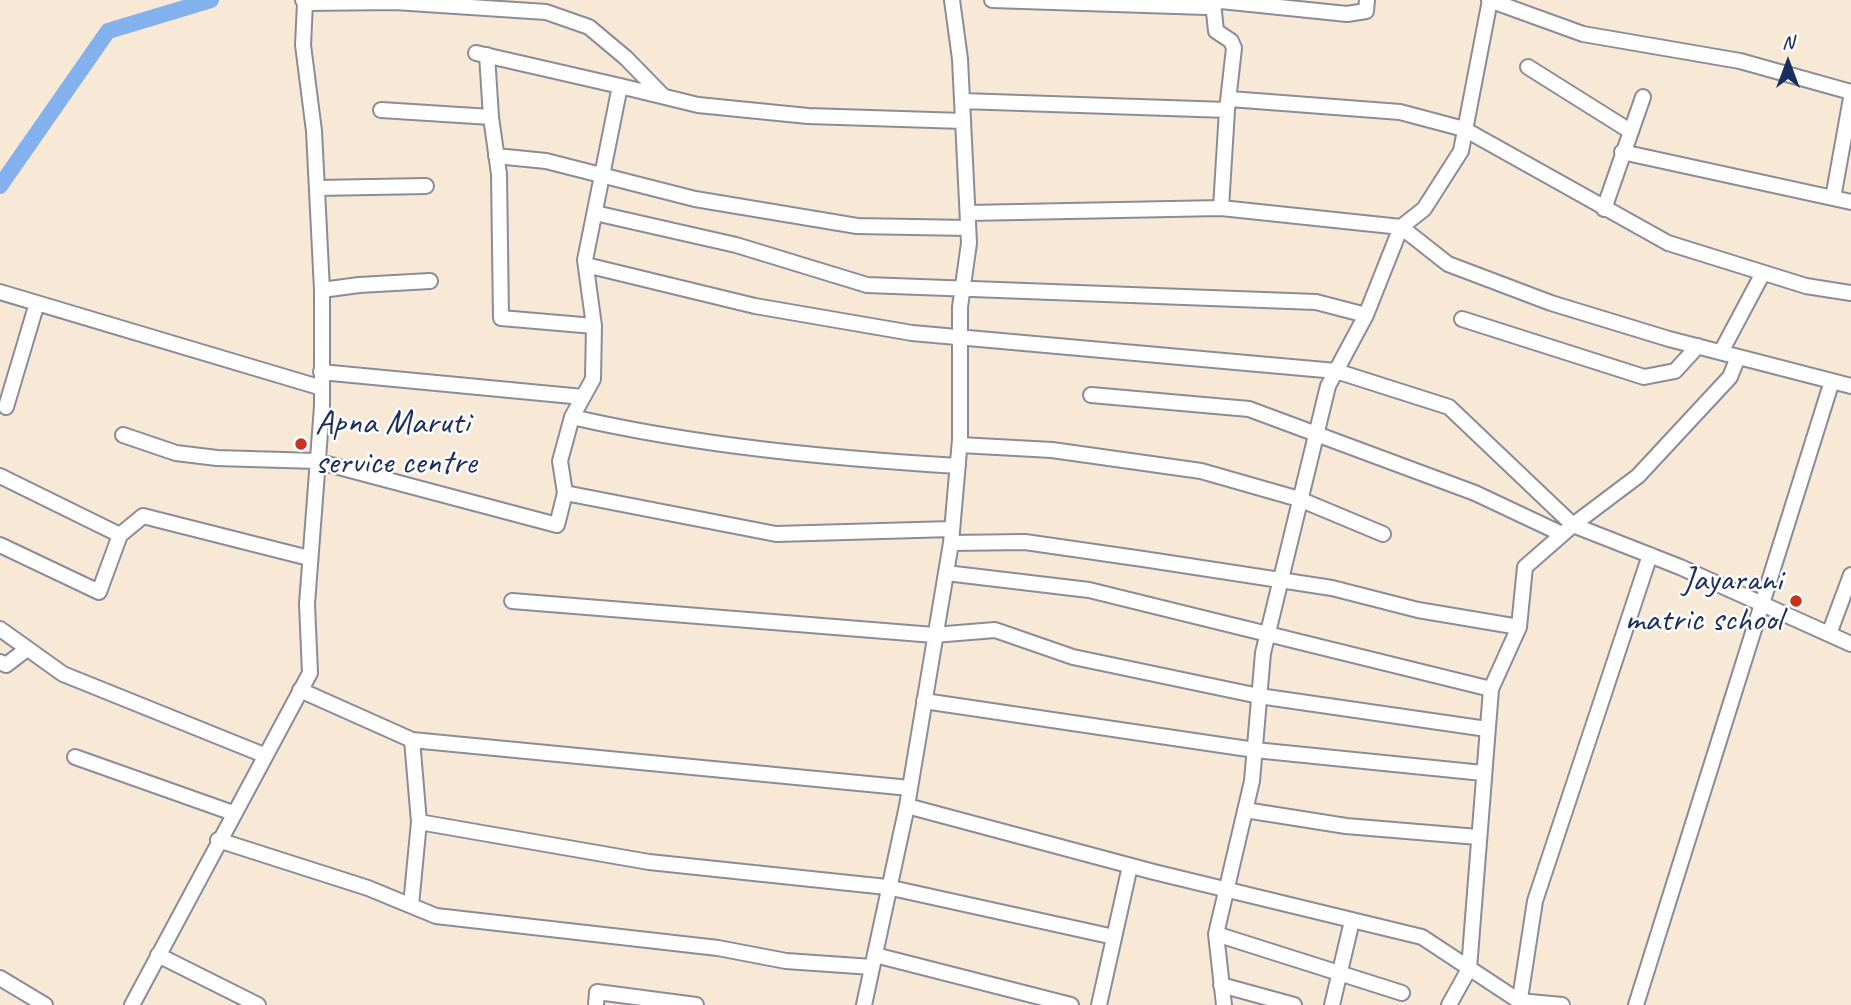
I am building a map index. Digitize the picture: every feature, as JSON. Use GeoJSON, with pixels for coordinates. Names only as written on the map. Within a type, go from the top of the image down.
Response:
{"type":"FeatureCollection","features":[{"type":"Feature","properties":{"kind":"street"},"geometry":{"type":"LineString","coordinates":[[864,1005],[887,887],[907,806],[952,536],[960,445],[960,339],[968,220],[962,101],[952,0]]}},
{"type":"Feature","properties":{"kind":"street"},"geometry":{"type":"LineString","coordinates":[[992,0],[1192,7],[1221,1],[1281,4],[1358,14],[1366,11],[1367,0]]}},
{"type":"Feature","properties":{"kind":"street"},"geometry":{"type":"LineString","coordinates":[[1224,1005],[1216,934],[1245,810],[1255,750],[1268,634],[1315,433],[1328,386],[1366,315],[1401,227],[1424,209],[1461,151],[1490,0],[1583,34],[1740,61],[1851,92]]}},
{"type":"Feature","properties":{"kind":"street"},"geometry":{"type":"LineString","coordinates":[[132,1005],[218,840],[310,673],[309,558],[322,388],[322,290],[317,188],[303,45],[304,1],[395,2],[546,12],[589,27],[626,58],[663,96]]}},
{"type":"Feature","properties":{"kind":"street"},"geometry":{"type":"LineString","coordinates":[[1213,3],[1216,31],[1231,41],[1234,47],[1221,208]]}},
{"type":"Feature","properties":{"kind":"street"},"geometry":{"type":"LineString","coordinates":[[594,326],[501,318],[496,156],[482,54],[698,105],[808,116],[963,121]]}},
{"type":"Feature","properties":{"kind":"street"},"geometry":{"type":"LineString","coordinates":[[1528,67],[1630,131]]}},
{"type":"Feature","properties":{"kind":"street"},"geometry":{"type":"LineString","coordinates":[[123,435],[176,453],[217,458],[316,461],[558,525],[565,492],[560,461],[572,417],[593,379],[594,326],[586,265],[620,86]]}},
{"type":"Feature","properties":{"kind":"street"},"geometry":{"type":"LineString","coordinates":[[1604,209],[1643,96]]}},
{"type":"Feature","properties":{"kind":"street"},"geometry":{"type":"LineString","coordinates":[[1833,198],[1851,97]]}},
{"type":"Feature","properties":{"kind":"street"},"geometry":{"type":"LineString","coordinates":[[962,101],[1229,104],[1400,113],[1464,129],[1668,243],[1806,286],[1851,293]]}},
{"type":"Feature","properties":{"kind":"street"},"geometry":{"type":"LineString","coordinates":[[381,110],[491,117]]}},
{"type":"Feature","properties":{"kind":"street"},"geometry":{"type":"LineString","coordinates":[[1622,152],[1851,202]]}},
{"type":"Feature","properties":{"kind":"street"},"geometry":{"type":"LineString","coordinates":[[496,156],[546,161],[695,199],[857,226],[1221,208],[1401,227],[1448,264],[1551,303],[1698,346],[1851,386]]}},
{"type":"Feature","properties":{"kind":"street"},"geometry":{"type":"LineString","coordinates":[[317,188],[426,186]]}},
{"type":"Feature","properties":{"kind":"street"},"geometry":{"type":"LineString","coordinates":[[594,212],[736,245],[867,285],[962,291],[1316,302],[1366,315]]}},
{"type":"Feature","properties":{"kind":"street"},"geometry":{"type":"LineString","coordinates":[[586,265],[755,306],[960,339],[1336,371],[1449,407],[1568,529]]}},
{"type":"Feature","properties":{"kind":"street"},"geometry":{"type":"LineString","coordinates":[[1721,352],[1763,273]]}},
{"type":"Feature","properties":{"kind":"street"},"geometry":{"type":"LineString","coordinates":[[322,290],[430,281]]}},
{"type":"Feature","properties":{"kind":"street"},"geometry":{"type":"LineString","coordinates":[[0,292],[322,388]]}},
{"type":"Feature","properties":{"kind":"street"},"geometry":{"type":"LineString","coordinates":[[6,408],[37,303]]}},
{"type":"Feature","properties":{"kind":"street"},"geometry":{"type":"LineString","coordinates":[[1462,319],[1644,377],[1675,372],[1698,346]]}},
{"type":"Feature","properties":{"kind":"street"},"geometry":{"type":"LineString","coordinates":[[1449,1005],[1469,969],[1491,689],[1519,627],[1525,567],[1568,529],[1638,475],[1730,377],[1738,357]]}},
{"type":"Feature","properties":{"kind":"street"},"geometry":{"type":"LineString","coordinates":[[321,372],[583,397]]}},
{"type":"Feature","properties":{"kind":"street"},"geometry":{"type":"LineString","coordinates":[[1636,1005],[1832,381]]}},
{"type":"Feature","properties":{"kind":"street"},"geometry":{"type":"LineString","coordinates":[[1091,395],[1249,409],[1568,529],[1650,555],[1851,644]]}},
{"type":"Feature","properties":{"kind":"street"},"geometry":{"type":"LineString","coordinates":[[572,417],[624,429],[828,457],[958,466]]}},
{"type":"Feature","properties":{"kind":"street"},"geometry":{"type":"LineString","coordinates":[[960,445],[1052,450],[1201,471],[1299,499],[1383,534]]}},
{"type":"Feature","properties":{"kind":"street"},"geometry":{"type":"LineString","coordinates":[[0,475],[120,536]]}},
{"type":"Feature","properties":{"kind":"street"},"geometry":{"type":"LineString","coordinates":[[565,492],[776,534],[952,536],[1025,541],[1332,589],[1418,610],[1519,627]]}},
{"type":"Feature","properties":{"kind":"street"},"geometry":{"type":"LineString","coordinates":[[0,545],[99,592],[120,536],[143,516],[309,558]]}},
{"type":"Feature","properties":{"kind":"street"},"geometry":{"type":"LineString","coordinates":[[1519,1003],[1535,901],[1650,555]]}},
{"type":"Feature","properties":{"kind":"street"},"geometry":{"type":"LineString","coordinates":[[946,573],[1089,590],[1491,689]]}},
{"type":"Feature","properties":{"kind":"street"},"geometry":{"type":"LineString","coordinates":[[1829,634],[1851,576]]}},
{"type":"Feature","properties":{"kind":"street"},"geometry":{"type":"LineString","coordinates":[[512,601],[934,635],[995,630],[1073,657],[1259,696],[1487,729]]}},
{"type":"Feature","properties":{"kind":"street"},"geometry":{"type":"LineString","coordinates":[[0,629],[62,674],[264,755]]}},
{"type":"Feature","properties":{"kind":"street"},"geometry":{"type":"LineString","coordinates":[[0,662],[6,665],[27,649]]}},
{"type":"Feature","properties":{"kind":"street"},"geometry":{"type":"LineString","coordinates":[[300,690],[412,740],[910,788]]}},
{"type":"Feature","properties":{"kind":"street"},"geometry":{"type":"LineString","coordinates":[[924,701],[1255,750],[1483,773]]}},
{"type":"Feature","properties":{"kind":"street"},"geometry":{"type":"LineString","coordinates":[[411,905],[419,822],[412,740]]}},
{"type":"Feature","properties":{"kind":"street"},"geometry":{"type":"LineString","coordinates":[[75,757],[233,813]]}},
{"type":"Feature","properties":{"kind":"street"},"geometry":{"type":"LineString","coordinates":[[907,806],[1130,866],[1422,937],[1519,1003],[1562,1005]]}},
{"type":"Feature","properties":{"kind":"street"},"geometry":{"type":"LineString","coordinates":[[1245,810],[1346,826],[1478,837]]}},
{"type":"Feature","properties":{"kind":"street"},"geometry":{"type":"LineString","coordinates":[[419,822],[649,862],[887,887],[1114,937]]}},
{"type":"Feature","properties":{"kind":"street"},"geometry":{"type":"LineString","coordinates":[[218,840],[368,888],[436,916],[718,948],[786,961],[874,961],[1071,1005]]}},
{"type":"Feature","properties":{"kind":"street"},"geometry":{"type":"LineString","coordinates":[[1099,1005],[1130,866]]}},
{"type":"Feature","properties":{"kind":"street"},"geometry":{"type":"LineString","coordinates":[[1332,1005],[1352,921]]}},
{"type":"Feature","properties":{"kind":"street"},"geometry":{"type":"LineString","coordinates":[[1216,934],[1402,993]]}},
{"type":"Feature","properties":{"kind":"street"},"geometry":{"type":"LineString","coordinates":[[158,955],[258,1005]]}},
{"type":"Feature","properties":{"kind":"street"},"geometry":{"type":"LineString","coordinates":[[0,978],[45,1005]]}},
{"type":"Feature","properties":{"kind":"street"},"geometry":{"type":"LineString","coordinates":[[1221,985],[1294,1005]]}},
{"type":"Feature","properties":{"kind":"street"},"geometry":{"type":"LineString","coordinates":[[596,1005],[597,992],[696,1005]]}},
{"type":"Feature","properties":{"kind":"waterway"},"geometry":{"type":"LineString","coordinates":[[0,186],[108,31],[211,0]]}},
{"type":"Feature","properties":{"kind":"place","name":"Apna Maruti service centre"},"geometry":{"type":"Point","coordinates":[301,444]}},
{"type":"Feature","properties":{"kind":"place","name":"Jayarani matric school"},"geometry":{"type":"Point","coordinates":[1796,601]}}]}
